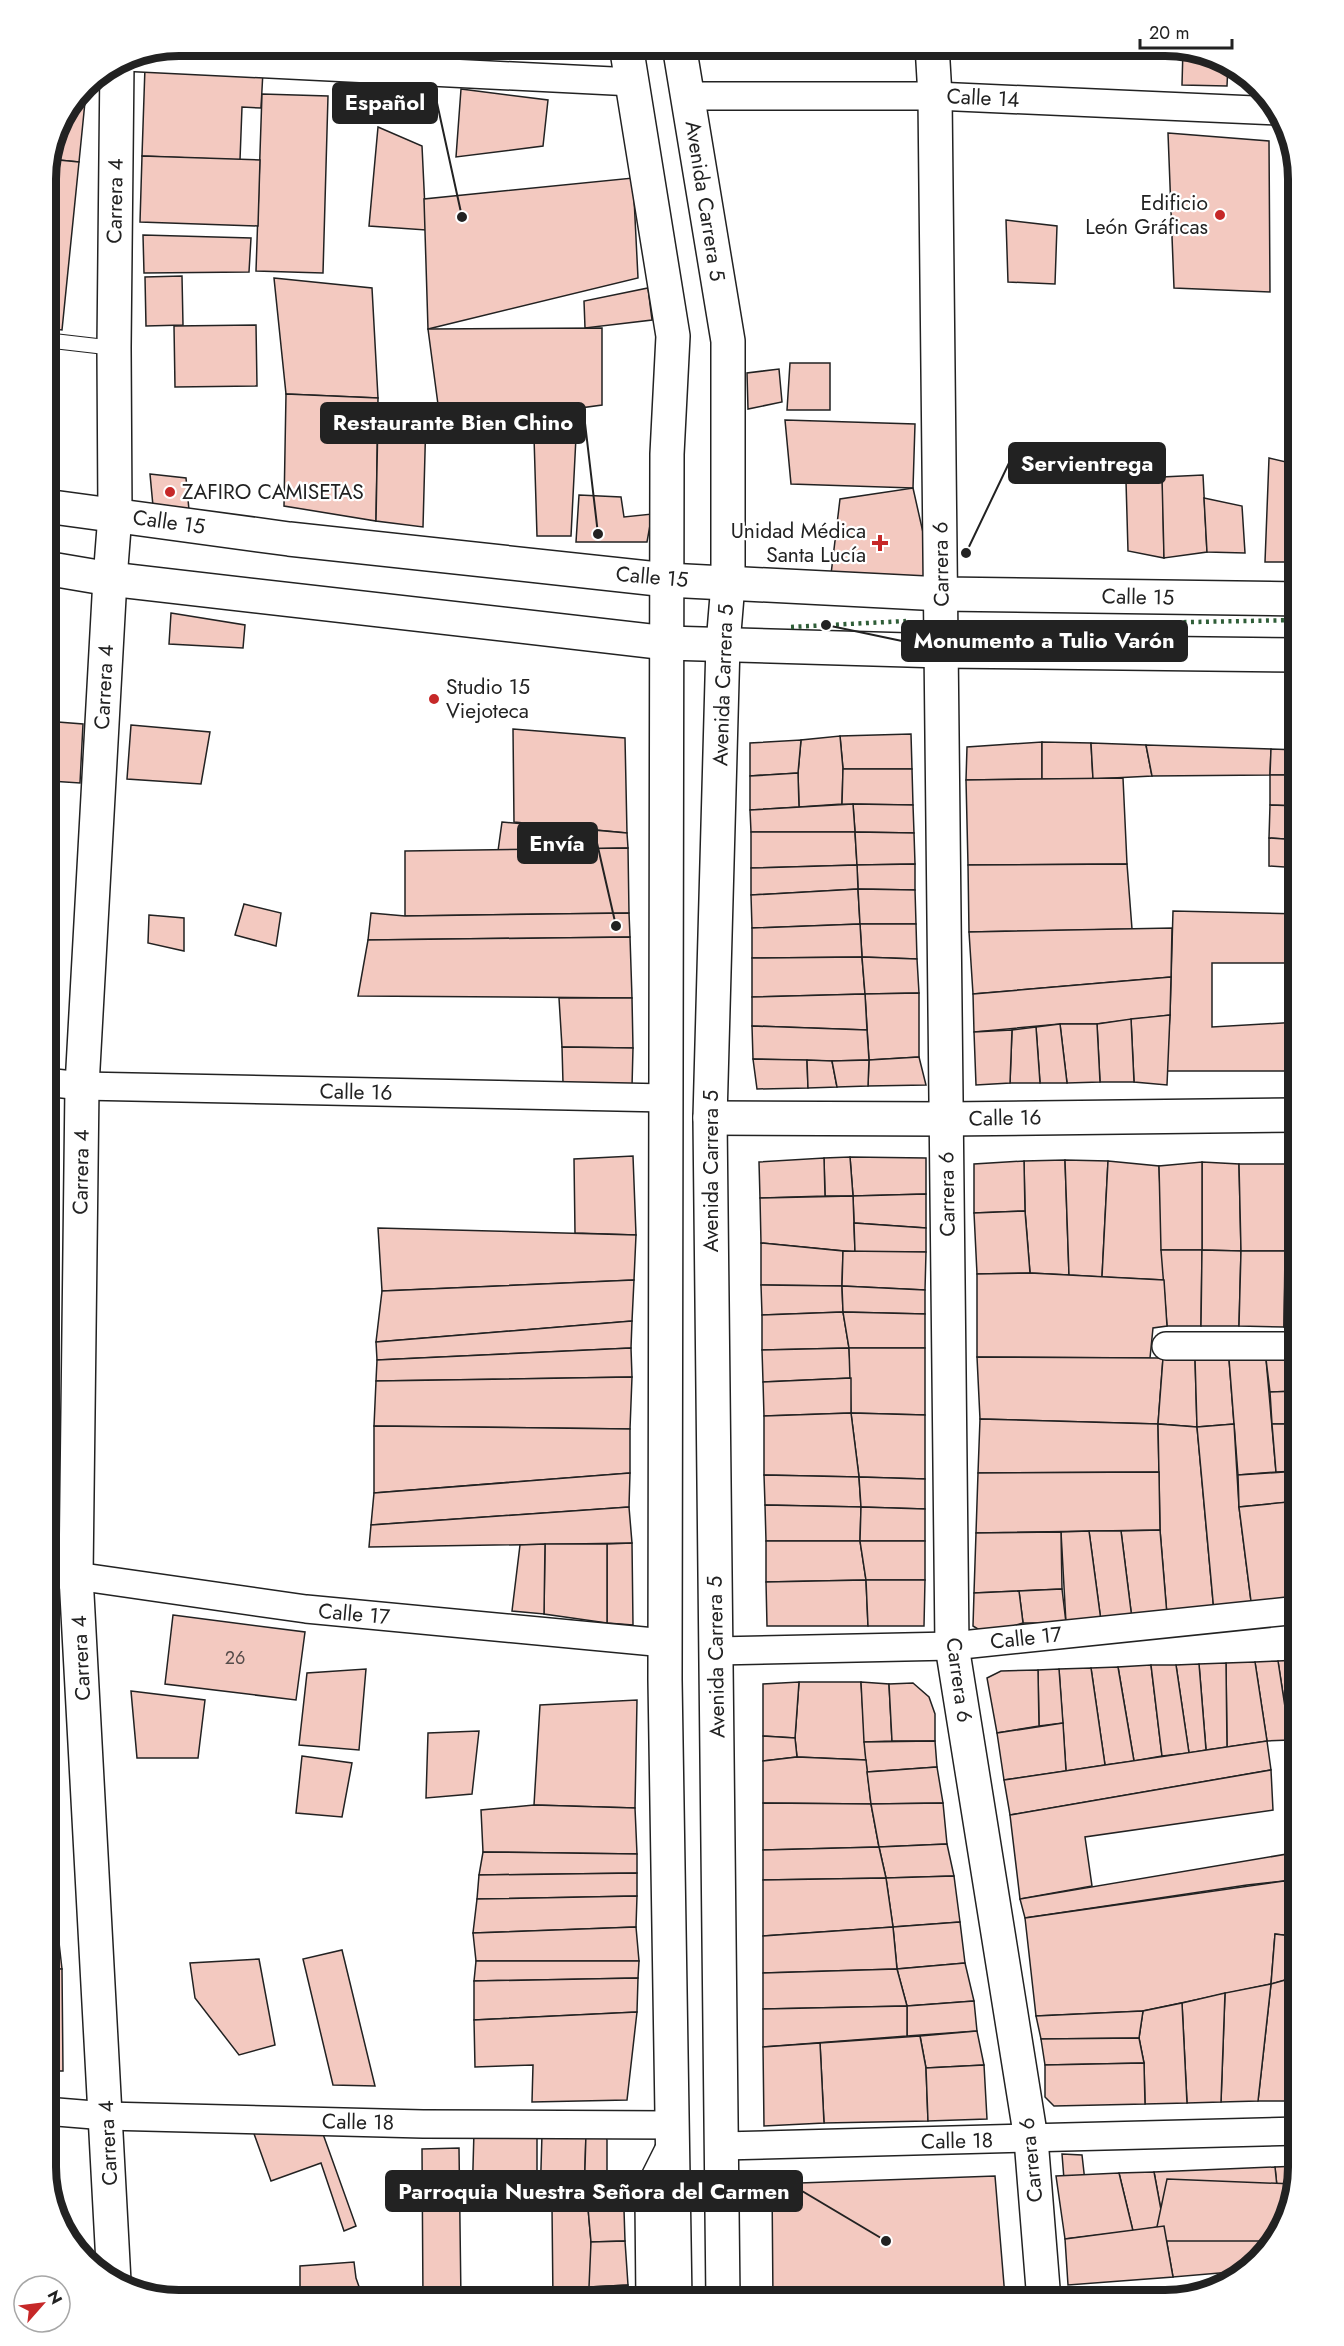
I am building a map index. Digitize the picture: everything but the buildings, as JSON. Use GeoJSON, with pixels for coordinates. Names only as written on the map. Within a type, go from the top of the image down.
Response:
{"type":"FeatureCollection","features":[{"type":"Feature","properties":{"kind":"main road"},"geometry":{"type":"LineString","coordinates":[[628,56],[673,336],[667,454],[665,1643],[675,2290]]}},
{"type":"Feature","properties":{"kind":"main road","name":"Avenida Carrera 5"},"geometry":{"type":"LineString","coordinates":[[681,56],[728,340],[728,584],[723,644],[710,1118],[723,2290]]}},
{"type":"Feature","properties":{"kind":"main road","name":"Carrera 6"},"geometry":{"type":"LineString","coordinates":[[933,56],[942,594],[952,1646],[1031,2139],[1043,2290]]}},
{"type":"Feature","properties":{"kind":"main road","name":"Carrera 4"},"geometry":{"type":"LineString","coordinates":[[114,2272],[106,2116],[61,1575],[82,1086],[115,515],[117,72]]}},
{"type":"Feature","properties":{"kind":"main road","name":"Calle 15"},"geometry":{"type":"LineString","coordinates":[[56,507],[289,539],[667,580],[942,594],[1288,599]]}},
{"type":"Feature","properties":{"kind":"main road"},"geometry":{"type":"LineString","coordinates":[[56,570],[110,579],[668,643],[942,651],[1288,655]]}},
{"type":"Feature","properties":{"kind":"main road","name":"Calle 16"},"geometry":{"type":"LineString","coordinates":[[710,1118],[946,1119],[1288,1115]]}},
{"type":"Feature","properties":{"kind":"main road"},"geometry":{"type":"LineString","coordinates":[[652,2290],[652,2199],[654,2186],[671,2139]]}},
{"type":"Feature","properties":{"kind":"street"},"geometry":{"type":"LineString","coordinates":[[153,58],[633,82]]}},
{"type":"Feature","properties":{"kind":"street","name":"Calle 14"},"geometry":{"type":"LineString","coordinates":[[688,96],[935,96],[1268,111]]}},
{"type":"Feature","properties":{"kind":"street","name":"Calle 16"},"geometry":{"type":"LineString","coordinates":[[56,1083],[82,1086],[666,1098]]}},
{"type":"Feature","properties":{"kind":"street"},"geometry":{"type":"LineString","coordinates":[[1166,1346],[1288,1346]]}},
{"type":"Feature","properties":{"kind":"street","name":"Calle 17"},"geometry":{"type":"LineString","coordinates":[[61,1575],[306,1609],[665,1643]]}},
{"type":"Feature","properties":{"kind":"street","name":"Calle 17"},"geometry":{"type":"LineString","coordinates":[[716,1651],[952,1646],[1288,1611]]}},
{"type":"Feature","properties":{"kind":"street","name":"Calle 18"},"geometry":{"type":"LineString","coordinates":[[56,2112],[106,2116],[423,2124],[671,2139]]}},
{"type":"Feature","properties":{"kind":"street","name":"Calle 18"},"geometry":{"type":"LineString","coordinates":[[722,2146],[1288,2131]]}},
{"type":"Feature","properties":{"kind":"lane"},"geometry":{"type":"LineString","coordinates":[[56,341],[114,348]]}},
{"type":"Feature","properties":{"kind":"hedge"},"geometry":{"type":"LineString","coordinates":[[981,626],[1288,620]]}},
{"type":"Feature","properties":{"kind":"hedge"},"geometry":{"type":"LineString","coordinates":[[791,627],[906,621]]}},
{"type":"Feature","properties":{"kind":"place","name":"Edificio León Gráficas"},"geometry":{"type":"Point","coordinates":[1220,215]}},
{"type":"Feature","properties":{"kind":"place","name":"Español"},"geometry":{"type":"Point","coordinates":[462,217]}},
{"type":"Feature","properties":{"kind":"place","name":"ZAFIRO CAMISETAS"},"geometry":{"type":"Point","coordinates":[170,492]}},
{"type":"Feature","properties":{"kind":"place","name":"Restaurante Bien Chino"},"geometry":{"type":"Point","coordinates":[598,534]}},
{"type":"Feature","properties":{"kind":"place","name":"Unidad Médica Santa Lucía"},"geometry":{"type":"Point","coordinates":[880,543]}},
{"type":"Feature","properties":{"kind":"place","name":"Servientrega"},"geometry":{"type":"Point","coordinates":[966,553]}},
{"type":"Feature","properties":{"kind":"place","name":"Monumento a Tulio Varón"},"geometry":{"type":"Point","coordinates":[826,625]}},
{"type":"Feature","properties":{"kind":"place","name":"Studio 15 Viejoteca"},"geometry":{"type":"Point","coordinates":[434,699]}},
{"type":"Feature","properties":{"kind":"place","name":"Envía"},"geometry":{"type":"Point","coordinates":[616,926]}},
{"type":"Feature","properties":{"kind":"place","name":"Parroquia Nuestra Señora del Carmen"},"geometry":{"type":"Point","coordinates":[886,2241]}}]}
